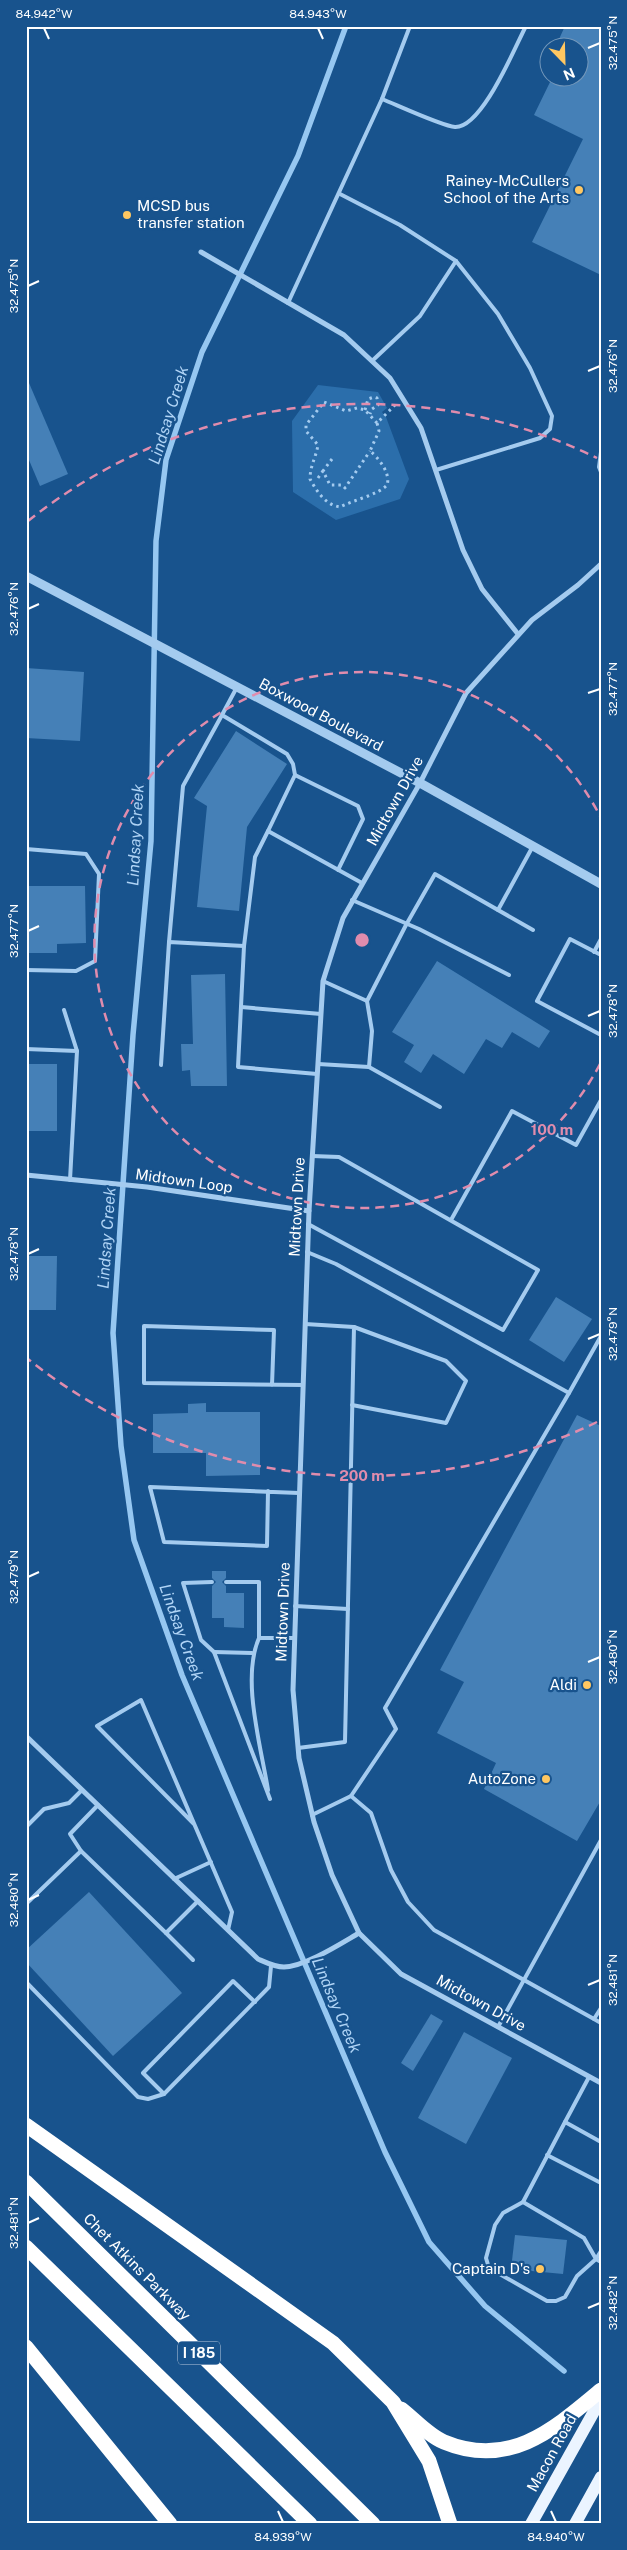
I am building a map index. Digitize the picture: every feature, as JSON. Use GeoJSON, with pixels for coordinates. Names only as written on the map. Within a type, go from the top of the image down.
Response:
{"type":"FeatureCollection","features":[{"type":"Feature","properties":{"kind":"highway"},"geometry":{"type":"LineString","coordinates":[[26,2125],[333,2344],[393,2402],[442,2442],[484,2453],[514,2449],[554,2428],[601,2390]]}},
{"type":"Feature","properties":{"kind":"highway","name":"Chet Atkins Parkway"},"geometry":{"type":"LineString","coordinates":[[26,2182],[372,2524]]}},
{"type":"Feature","properties":{"kind":"highway","name":"I 185"},"geometry":{"type":"LineString","coordinates":[[26,2247],[310,2524]]}},
{"type":"Feature","properties":{"kind":"highway"},"geometry":{"type":"LineString","coordinates":[[26,2347],[170,2524]]}},
{"type":"Feature","properties":{"kind":"highway"},"geometry":{"type":"LineString","coordinates":[[393,2402],[429,2461],[450,2524]]}},
{"type":"Feature","properties":{"kind":"main road","name":"Macon Road"},"geometry":{"type":"LineString","coordinates":[[531,2524],[601,2399]]}},
{"type":"Feature","properties":{"kind":"main road"},"geometry":{"type":"LineString","coordinates":[[575,2524],[601,2477]]}},
{"type":"Feature","properties":{"kind":"street"},"geometry":{"type":"LineString","coordinates":[[202,252],[344,335],[390,378],[421,428],[463,550],[482,589],[518,634]]}},
{"type":"Feature","properties":{"kind":"street","name":"Midtown Drive"},"geometry":{"type":"LineString","coordinates":[[601,564],[578,585],[532,620],[466,694],[420,783],[343,918],[323,981],[308,1224],[293,1690],[298,1748],[312,1815],[332,1875],[359,1932],[401,1974],[601,2083]]}},
{"type":"Feature","properties":{"kind":"street","name":"Boxwood Boulevard"},"geometry":{"type":"LineString","coordinates":[[26,576],[420,783],[601,884]]}},
{"type":"Feature","properties":{"kind":"street","name":"Midtown Loop"},"geometry":{"type":"LineString","coordinates":[[26,1176],[147,1187],[309,1211]]}},
{"type":"Feature","properties":{"kind":"street"},"geometry":{"type":"LineString","coordinates":[[26,1736],[258,1960],[271,1966],[286,1967],[304,1961],[359,1932]]}},
{"type":"Feature","properties":{"kind":"lane"},"geometry":{"type":"LineString","coordinates":[[288,303],[340,194],[382,99],[410,26]]}},
{"type":"Feature","properties":{"kind":"lane"},"geometry":{"type":"LineString","coordinates":[[382,99],[454,127],[468,125],[483,108],[526,26]]}},
{"type":"Feature","properties":{"kind":"lane"},"geometry":{"type":"LineString","coordinates":[[340,194],[400,225],[456,261],[498,314],[530,368],[552,416],[550,429],[540,438],[436,470]]}},
{"type":"Feature","properties":{"kind":"lane"},"geometry":{"type":"LineString","coordinates":[[372,361],[420,316],[456,261]]}},
{"type":"Feature","properties":{"kind":"lane"},"geometry":{"type":"LineString","coordinates":[[601,452],[598,467],[601,472]]}},
{"type":"Feature","properties":{"kind":"lane"},"geometry":{"type":"LineString","coordinates":[[161,1065],[182,786],[237,687]]}},
{"type":"Feature","properties":{"kind":"lane"},"geometry":{"type":"LineString","coordinates":[[222,715],[287,754],[293,764],[294,775],[255,857],[244,946],[238,1067],[317,1074]]}},
{"type":"Feature","properties":{"kind":"lane"},"geometry":{"type":"LineString","coordinates":[[294,775],[358,806],[362,812],[363,819],[338,870]]}},
{"type":"Feature","properties":{"kind":"lane"},"geometry":{"type":"LineString","coordinates":[[268,831],[362,883]]}},
{"type":"Feature","properties":{"kind":"lane"},"geometry":{"type":"LineString","coordinates":[[498,910],[533,846]]}},
{"type":"Feature","properties":{"kind":"lane"},"geometry":{"type":"LineString","coordinates":[[26,970],[76,971],[95,961],[99,874],[86,854],[27,850]]}},
{"type":"Feature","properties":{"kind":"lane"},"geometry":{"type":"LineString","coordinates":[[369,1067],[372,1032],[368,1001],[406,925],[435,874],[533,930]]}},
{"type":"Feature","properties":{"kind":"lane"},"geometry":{"type":"LineString","coordinates":[[352,900],[419,929],[509,976]]}},
{"type":"Feature","properties":{"kind":"lane"},"geometry":{"type":"LineString","coordinates":[[601,955],[570,939],[536,1001],[601,1035]]}},
{"type":"Feature","properties":{"kind":"lane"},"geometry":{"type":"LineString","coordinates":[[594,952],[601,939]]}},
{"type":"Feature","properties":{"kind":"lane"},"geometry":{"type":"LineString","coordinates":[[169,942],[244,946]]}},
{"type":"Feature","properties":{"kind":"lane"},"geometry":{"type":"LineString","coordinates":[[323,981],[368,1001]]}},
{"type":"Feature","properties":{"kind":"lane"},"geometry":{"type":"LineString","coordinates":[[241,1007],[321,1014]]}},
{"type":"Feature","properties":{"kind":"lane"},"geometry":{"type":"LineString","coordinates":[[64,1010],[77,1051],[70,1180]]}},
{"type":"Feature","properties":{"kind":"lane"},"geometry":{"type":"LineString","coordinates":[[26,1049],[77,1051]]}},
{"type":"Feature","properties":{"kind":"lane"},"geometry":{"type":"LineString","coordinates":[[318,1064],[369,1067],[440,1107]]}},
{"type":"Feature","properties":{"kind":"lane"},"geometry":{"type":"LineString","coordinates":[[451,1220],[512,1111],[576,1145],[601,1100]]}},
{"type":"Feature","properties":{"kind":"lane"},"geometry":{"type":"LineString","coordinates":[[308,1224],[503,1330],[538,1270],[340,1157],[312,1156]]}},
{"type":"Feature","properties":{"kind":"lane"},"geometry":{"type":"LineString","coordinates":[[307,1252],[336,1264],[569,1392]]}},
{"type":"Feature","properties":{"kind":"lane"},"geometry":{"type":"LineString","coordinates":[[305,1324],[354,1327],[446,1361],[466,1381],[446,1423],[352,1405]]}},
{"type":"Feature","properties":{"kind":"lane"},"geometry":{"type":"LineString","coordinates":[[272,1385],[274,1330],[144,1326],[144,1383],[272,1385],[303,1385]]}},
{"type":"Feature","properties":{"kind":"lane"},"geometry":{"type":"LineString","coordinates":[[298,1748],[345,1742],[354,1327]]}},
{"type":"Feature","properties":{"kind":"lane"},"geometry":{"type":"LineString","coordinates":[[312,1815],[351,1796],[396,1729],[385,1708],[601,1336]]}},
{"type":"Feature","properties":{"kind":"lane"},"geometry":{"type":"LineString","coordinates":[[268,1492],[267,1546],[164,1542],[150,1487],[299,1493]]}},
{"type":"Feature","properties":{"kind":"lane"},"geometry":{"type":"LineString","coordinates":[[212,1582],[182,1583],[201,1640],[214,1652],[270,1800],[253,1703],[252,1653],[259,1638],[260,1582],[226,1582]]}},
{"type":"Feature","properties":{"kind":"lane"},"geometry":{"type":"LineString","coordinates":[[295,1606],[348,1609]]}},
{"type":"Feature","properties":{"kind":"lane"},"geometry":{"type":"LineString","coordinates":[[259,1638],[294,1638]]}},
{"type":"Feature","properties":{"kind":"lane"},"geometry":{"type":"LineString","coordinates":[[214,1652],[252,1653]]}},
{"type":"Feature","properties":{"kind":"lane"},"geometry":{"type":"LineString","coordinates":[[194,1824],[97,1726],[141,1700],[232,1912],[228,1930]]}},
{"type":"Feature","properties":{"kind":"lane"},"geometry":{"type":"LineString","coordinates":[[26,1827],[44,1809],[69,1803],[82,1790]]}},
{"type":"Feature","properties":{"kind":"lane"},"geometry":{"type":"LineString","coordinates":[[351,1796],[371,1813],[391,1870],[408,1902],[434,1930],[601,2023]]}},
{"type":"Feature","properties":{"kind":"lane"},"geometry":{"type":"LineString","coordinates":[[98,1805],[70,1834],[81,1851],[193,1960]]}},
{"type":"Feature","properties":{"kind":"lane"},"geometry":{"type":"LineString","coordinates":[[498,2027],[601,1840]]}},
{"type":"Feature","properties":{"kind":"lane"},"geometry":{"type":"LineString","coordinates":[[26,1904],[81,1851]]}},
{"type":"Feature","properties":{"kind":"lane"},"geometry":{"type":"LineString","coordinates":[[174,1878],[211,1862]]}},
{"type":"Feature","properties":{"kind":"lane"},"geometry":{"type":"LineString","coordinates":[[166,1933],[198,1901]]}},
{"type":"Feature","properties":{"kind":"lane"},"geometry":{"type":"LineString","coordinates":[[26,1982],[138,2097],[148,2099],[164,2094],[269,1987],[271,1966]]}},
{"type":"Feature","properties":{"kind":"lane"},"geometry":{"type":"LineString","coordinates":[[164,2094],[143,2073],[233,1981],[255,2002]]}},
{"type":"Feature","properties":{"kind":"lane"},"geometry":{"type":"LineString","coordinates":[[594,2020],[601,2008]]}},
{"type":"Feature","properties":{"kind":"lane"},"geometry":{"type":"LineString","coordinates":[[589,2077],[523,2202],[503,2213],[495,2225],[486,2258],[489,2268],[547,2301],[556,2301],[565,2297],[577,2276],[599,2260],[601,2251]]}},
{"type":"Feature","properties":{"kind":"lane"},"geometry":{"type":"LineString","coordinates":[[565,2122],[601,2142]]}},
{"type":"Feature","properties":{"kind":"lane"},"geometry":{"type":"LineString","coordinates":[[547,2155],[601,2183]]}},
{"type":"Feature","properties":{"kind":"lane"},"geometry":{"type":"LineString","coordinates":[[523,2202],[584,2238],[599,2260]]}},
{"type":"Feature","properties":{"kind":"path"},"geometry":{"type":"LineString","coordinates":[[365,410],[367,402],[371,397],[377,398],[378,405],[372,409],[370,414]]}},
{"type":"Feature","properties":{"kind":"path"},"geometry":{"type":"LineString","coordinates":[[377,423],[386,411],[404,400]]}},
{"type":"Feature","properties":{"kind":"path"},"geometry":{"type":"LineString","coordinates":[[323,471],[330,486],[342,486],[345,488],[370,452],[379,431],[377,423],[365,410],[357,408],[346,412],[324,402],[306,425],[306,431],[318,445],[317,454],[311,462],[310,475],[318,493],[333,505],[340,507],[384,488],[388,477],[380,460],[370,452]]}},
{"type":"Feature","properties":{"kind":"path"},"geometry":{"type":"LineString","coordinates":[[367,406],[372,409]]}},
{"type":"Feature","properties":{"kind":"path"},"geometry":{"type":"LineString","coordinates":[[318,478],[332,458]]}},
{"type":"Feature","properties":{"kind":"shaded area"},"geometry":{"type":"Polygon","coordinates":[[[318,385],[378,392],[387,408],[382,412],[386,417],[409,479],[400,499],[336,520],[293,492],[292,421],[318,385]]]}},
{"type":"Feature","properties":{"kind":"building","name":"Rainey-McCullers School of the Arts"},"geometry":{"type":"Polygon","coordinates":[[[565,26],[601,26],[601,275],[532,242],[583,139],[534,115],[547,88],[590,88],[590,38],[560,38],[565,26]]]}},
{"type":"Feature","properties":{"kind":"building"},"geometry":{"type":"Polygon","coordinates":[[[26,376],[68,474],[40,486],[26,453],[26,376]]]}},
{"type":"Feature","properties":{"kind":"building"},"geometry":{"type":"Polygon","coordinates":[[[26,668],[84,672],[80,741],[26,738],[26,668]]]}},
{"type":"Feature","properties":{"kind":"building"},"geometry":{"type":"Polygon","coordinates":[[[236,731],[287,764],[247,827],[239,911],[197,907],[207,806],[194,798],[236,731]]]}},
{"type":"Feature","properties":{"kind":"building"},"geometry":{"type":"Polygon","coordinates":[[[26,886],[85,886],[86,943],[57,944],[57,953],[26,953],[26,886]]]}},
{"type":"Feature","properties":{"kind":"building"},"geometry":{"type":"Polygon","coordinates":[[[437,961],[550,1031],[539,1048],[512,1032],[502,1048],[486,1039],[464,1074],[433,1054],[421,1073],[404,1062],[414,1045],[392,1032],[437,961]]]}},
{"type":"Feature","properties":{"kind":"building"},"geometry":{"type":"Polygon","coordinates":[[[225,974],[227,1086],[191,1086],[190,1070],[182,1071],[181,1044],[193,1044],[191,975],[225,974]]]}},
{"type":"Feature","properties":{"kind":"building"},"geometry":{"type":"Polygon","coordinates":[[[26,1064],[57,1064],[57,1131],[26,1131],[26,1064]]]}},
{"type":"Feature","properties":{"kind":"building"},"geometry":{"type":"Polygon","coordinates":[[[26,1256],[57,1256],[56,1310],[26,1310],[26,1256]]]}},
{"type":"Feature","properties":{"kind":"building"},"geometry":{"type":"Polygon","coordinates":[[[556,1297],[592,1319],[564,1362],[529,1340],[556,1297]]]}},
{"type":"Feature","properties":{"kind":"building"},"geometry":{"type":"Polygon","coordinates":[[[206,1403],[206,1412],[260,1412],[260,1475],[206,1476],[206,1453],[153,1453],[153,1414],[188,1413],[188,1404],[206,1403]]]}},
{"type":"Feature","properties":{"kind":"building"},"geometry":{"type":"Polygon","coordinates":[[[577,1415],[601,1426],[601,1800],[577,1841],[484,1789],[496,1763],[437,1733],[464,1682],[440,1670],[577,1415]]]}},
{"type":"Feature","properties":{"kind":"building"},"geometry":{"type":"Polygon","coordinates":[[[212,1571],[226,1571],[226,1578],[222,1582],[226,1586],[226,1593],[244,1593],[244,1628],[224,1627],[224,1618],[212,1618],[212,1586],[216,1582],[212,1578],[212,1571]]]}},
{"type":"Feature","properties":{"kind":"building"},"geometry":{"type":"Polygon","coordinates":[[[89,1892],[182,1993],[113,2056],[26,1962],[26,1950],[89,1892]]]}},
{"type":"Feature","properties":{"kind":"building"},"geometry":{"type":"Polygon","coordinates":[[[431,2014],[443,2021],[413,2071],[401,2063],[431,2014]]]}},
{"type":"Feature","properties":{"kind":"building"},"geometry":{"type":"Polygon","coordinates":[[[464,2032],[512,2058],[466,2144],[418,2118],[464,2032]]]}},
{"type":"Feature","properties":{"kind":"building"},"geometry":{"type":"Polygon","coordinates":[[[515,2235],[567,2240],[563,2274],[511,2269],[515,2235]]]}},
{"type":"Feature","properties":{"kind":"waterway","name":"Lindsay Creek"},"geometry":{"type":"LineString","coordinates":[[346,26],[298,156],[202,352],[166,460],[156,541],[151,841],[133,1035],[113,1333],[121,1446],[134,1540],[182,1675],[385,2152],[429,2242],[485,2306],[564,2371]]}},
{"type":"Feature","properties":{"kind":"place","name":"Rainey-McCullers School of the Arts"},"geometry":{"type":"Point","coordinates":[579,190]}},
{"type":"Feature","properties":{"kind":"place","name":"MCSD bus transfer station"},"geometry":{"type":"Point","coordinates":[127,215]}},
{"type":"Feature","properties":{"kind":"place","name":"Aldi"},"geometry":{"type":"Point","coordinates":[587,1685]}},
{"type":"Feature","properties":{"kind":"place","name":"AutoZone"},"geometry":{"type":"Point","coordinates":[546,1779]}},
{"type":"Feature","properties":{"kind":"place","name":"Captain D's"},"geometry":{"type":"Point","coordinates":[540,2269]}}]}
